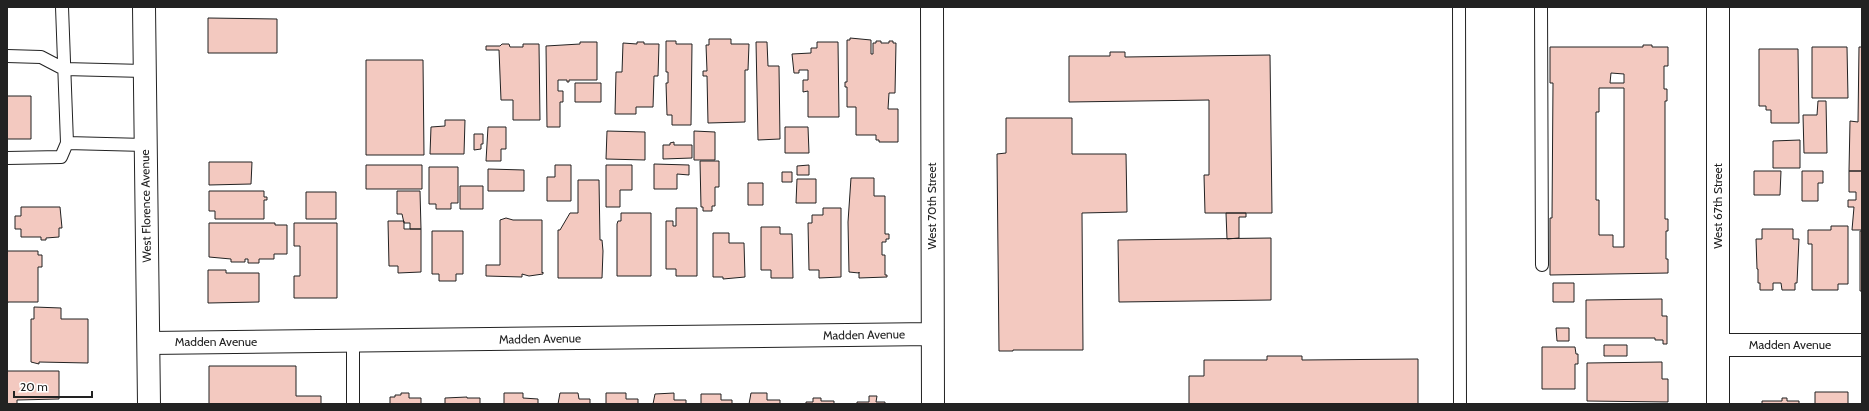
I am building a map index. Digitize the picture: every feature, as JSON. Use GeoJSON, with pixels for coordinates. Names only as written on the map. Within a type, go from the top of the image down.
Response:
{"type":"FeatureCollection","features":[{"type":"Feature","properties":{"kind":"street","name":"West Florence Avenue"},"geometry":{"type":"LineString","coordinates":[[144,7],[149,404]]}},
{"type":"Feature","properties":{"kind":"street","name":"West 70th Street"},"geometry":{"type":"LineString","coordinates":[[932,7],[932,404]]}},
{"type":"Feature","properties":{"kind":"street","name":"West 67th Street"},"geometry":{"type":"LineString","coordinates":[[1718,7],[1718,404]]}},
{"type":"Feature","properties":{"kind":"street","name":"Madden Avenue"},"geometry":{"type":"LineString","coordinates":[[149,343],[353,342],[932,334]]}},
{"type":"Feature","properties":{"kind":"street","name":"Madden Avenue"},"geometry":{"type":"LineString","coordinates":[[1718,345],[1862,345]]}},
{"type":"Feature","properties":{"kind":"lane"},"geometry":{"type":"LineString","coordinates":[[7,158],[60,157],[67,143],[62,7]]}},
{"type":"Feature","properties":{"kind":"lane"},"geometry":{"type":"LineString","coordinates":[[1459,7],[1460,404]]}},
{"type":"Feature","properties":{"kind":"lane"},"geometry":{"type":"LineString","coordinates":[[1541,7],[1542,265]]}},
{"type":"Feature","properties":{"kind":"lane"},"geometry":{"type":"LineString","coordinates":[[7,56],[41,57],[64,69],[144,71]]}},
{"type":"Feature","properties":{"kind":"lane"},"geometry":{"type":"LineString","coordinates":[[67,143],[145,145]]}},
{"type":"Feature","properties":{"kind":"lane"},"geometry":{"type":"LineString","coordinates":[[353,342],[354,404]]}},
{"type":"Feature","properties":{"kind":"building"},"geometry":{"type":"Polygon","coordinates":[[[208,18],[277,19],[277,53],[208,53],[208,18]]]}},
{"type":"Feature","properties":{"kind":"building"},"geometry":{"type":"Polygon","coordinates":[[[850,38],[871,40],[871,54],[873,54],[873,43],[876,43],[876,41],[881,41],[881,43],[889,43],[889,41],[893,41],[893,43],[896,43],[895,93],[889,93],[888,109],[898,109],[898,142],[879,142],[879,140],[876,140],[876,135],[856,135],[856,107],[847,107],[847,87],[845,87],[845,82],[847,82],[847,40],[850,40],[850,38]]]}},
{"type":"Feature","properties":{"kind":"building"},"geometry":{"type":"Polygon","coordinates":[[[709,39],[731,39],[731,44],[749,44],[748,70],[745,70],[745,122],[708,123],[707,76],[703,76],[703,71],[707,71],[706,45],[709,45],[709,39]]]}},
{"type":"Feature","properties":{"kind":"building"},"geometry":{"type":"Polygon","coordinates":[[[666,41],[676,41],[676,44],[692,44],[691,125],[672,125],[672,115],[667,115],[666,83],[668,83],[668,72],[666,72],[666,41]]]}},
{"type":"Feature","properties":{"kind":"building"},"geometry":{"type":"Polygon","coordinates":[[[580,42],[597,42],[597,80],[569,80],[569,82],[567,82],[567,80],[558,80],[558,91],[563,91],[563,102],[560,102],[560,127],[547,127],[546,46],[580,44],[580,42]]]}},
{"type":"Feature","properties":{"kind":"building"},"geometry":{"type":"Polygon","coordinates":[[[637,42],[644,42],[644,44],[659,44],[658,76],[654,76],[653,107],[636,107],[636,114],[615,114],[616,72],[622,72],[623,43],[637,44],[637,42]]]}},
{"type":"Feature","properties":{"kind":"building"},"geometry":{"type":"Polygon","coordinates":[[[756,42],[767,42],[768,66],[779,66],[780,139],[758,140],[756,42]]]}},
{"type":"Feature","properties":{"kind":"building"},"geometry":{"type":"Polygon","coordinates":[[[817,42],[838,42],[839,117],[808,117],[808,91],[803,92],[803,80],[808,80],[808,70],[799,70],[799,73],[794,73],[792,54],[811,53],[811,48],[817,48],[817,42]]]}},
{"type":"Feature","properties":{"kind":"building"},"geometry":{"type":"Polygon","coordinates":[[[502,44],[509,44],[510,47],[523,47],[523,44],[539,44],[540,120],[513,120],[513,100],[501,100],[499,50],[486,50],[486,46],[500,46],[502,44]]]}},
{"type":"Feature","properties":{"kind":"building"},"geometry":{"type":"Polygon","coordinates":[[[1643,45],[1652,45],[1652,47],[1668,47],[1668,66],[1664,66],[1664,89],[1667,89],[1667,101],[1665,101],[1665,219],[1668,219],[1668,231],[1666,231],[1666,259],[1668,259],[1668,273],[1550,275],[1553,83],[1550,83],[1550,47],[1643,47],[1643,45]],[[1611,73],[1610,83],[1624,83],[1624,74],[1611,73]],[[1599,88],[1599,112],[1596,112],[1596,200],[1599,200],[1599,235],[1613,235],[1613,247],[1624,247],[1624,88],[1599,88]]]}},
{"type":"Feature","properties":{"kind":"building"},"geometry":{"type":"Polygon","coordinates":[[[1812,47],[1847,47],[1848,98],[1812,98],[1812,47]]]}},
{"type":"Feature","properties":{"kind":"building"},"geometry":{"type":"Polygon","coordinates":[[[1859,47],[1862,47],[1862,171],[1849,171],[1850,121],[1858,122],[1859,47]]]}},
{"type":"Feature","properties":{"kind":"building"},"geometry":{"type":"Polygon","coordinates":[[[1759,49],[1798,49],[1799,123],[1771,123],[1771,110],[1766,110],[1766,106],[1759,106],[1759,49]]]}},
{"type":"Feature","properties":{"kind":"building"},"geometry":{"type":"Polygon","coordinates":[[[1110,52],[1125,52],[1125,57],[1270,55],[1272,213],[1205,213],[1204,175],[1209,175],[1209,100],[1069,102],[1069,56],[1110,56],[1110,52]]]}},
{"type":"Feature","properties":{"kind":"building"},"geometry":{"type":"Polygon","coordinates":[[[366,60],[423,60],[424,155],[366,155],[366,60]]]}},
{"type":"Feature","properties":{"kind":"building"},"geometry":{"type":"Polygon","coordinates":[[[575,83],[601,83],[601,102],[575,102],[575,83]]]}},
{"type":"Feature","properties":{"kind":"building"},"geometry":{"type":"Polygon","coordinates":[[[7,96],[31,96],[31,139],[7,139],[7,96]]]}},
{"type":"Feature","properties":{"kind":"building"},"geometry":{"type":"Polygon","coordinates":[[[1818,101],[1826,101],[1827,153],[1804,153],[1803,115],[1817,115],[1818,101]]]}},
{"type":"Feature","properties":{"kind":"building"},"geometry":{"type":"Polygon","coordinates":[[[1006,118],[1072,118],[1072,154],[1126,154],[1127,212],[1082,213],[1083,350],[999,351],[997,154],[1006,153],[1006,118]]]}},
{"type":"Feature","properties":{"kind":"building"},"geometry":{"type":"Polygon","coordinates":[[[445,120],[465,120],[464,154],[430,154],[431,127],[445,126],[445,120]]]}},
{"type":"Feature","properties":{"kind":"building"},"geometry":{"type":"Polygon","coordinates":[[[488,127],[506,127],[506,149],[501,149],[501,161],[486,161],[488,127]]]}},
{"type":"Feature","properties":{"kind":"building"},"geometry":{"type":"Polygon","coordinates":[[[785,127],[808,127],[809,153],[785,153],[785,127]]]}},
{"type":"Feature","properties":{"kind":"building"},"geometry":{"type":"Polygon","coordinates":[[[607,131],[645,132],[645,160],[606,159],[607,131]]]}},
{"type":"Feature","properties":{"kind":"building"},"geometry":{"type":"Polygon","coordinates":[[[694,131],[715,132],[715,160],[694,160],[694,131]]]}},
{"type":"Feature","properties":{"kind":"building"},"geometry":{"type":"Polygon","coordinates":[[[474,134],[483,134],[483,144],[481,144],[481,149],[474,150],[474,134]]]}},
{"type":"Feature","properties":{"kind":"building"},"geometry":{"type":"Polygon","coordinates":[[[1800,140],[1800,168],[1773,168],[1773,141],[1800,140]]]}},
{"type":"Feature","properties":{"kind":"building"},"geometry":{"type":"Polygon","coordinates":[[[674,142],[674,145],[692,145],[692,158],[663,159],[663,145],[670,145],[670,143],[674,142]]]}},
{"type":"Feature","properties":{"kind":"building"},"geometry":{"type":"Polygon","coordinates":[[[700,161],[719,161],[719,187],[715,187],[715,206],[712,206],[712,211],[703,211],[703,207],[701,207],[700,161]]]}},
{"type":"Feature","properties":{"kind":"building"},"geometry":{"type":"Polygon","coordinates":[[[209,162],[252,162],[251,184],[209,185],[209,162]]]}},
{"type":"Feature","properties":{"kind":"building"},"geometry":{"type":"Polygon","coordinates":[[[654,164],[689,165],[689,175],[677,174],[677,189],[654,189],[654,164]]]}},
{"type":"Feature","properties":{"kind":"building"},"geometry":{"type":"Polygon","coordinates":[[[366,165],[422,165],[422,189],[366,189],[366,165]]]}},
{"type":"Feature","properties":{"kind":"building"},"geometry":{"type":"Polygon","coordinates":[[[555,165],[571,165],[571,201],[547,201],[547,177],[555,177],[555,165]]]}},
{"type":"Feature","properties":{"kind":"building"},"geometry":{"type":"Polygon","coordinates":[[[606,165],[632,165],[632,190],[620,190],[620,207],[606,207],[606,165]]]}},
{"type":"Feature","properties":{"kind":"building"},"geometry":{"type":"Polygon","coordinates":[[[809,165],[809,175],[797,175],[797,166],[809,165]]]}},
{"type":"Feature","properties":{"kind":"building"},"geometry":{"type":"Polygon","coordinates":[[[429,167],[458,167],[458,203],[451,203],[451,209],[436,209],[436,204],[429,204],[429,167]]]}},
{"type":"Feature","properties":{"kind":"building"},"geometry":{"type":"Polygon","coordinates":[[[488,169],[524,170],[524,191],[488,191],[488,169]]]}},
{"type":"Feature","properties":{"kind":"building"},"geometry":{"type":"Polygon","coordinates":[[[1754,171],[1781,171],[1780,195],[1754,195],[1754,171]]]}},
{"type":"Feature","properties":{"kind":"building"},"geometry":{"type":"Polygon","coordinates":[[[1802,171],[1823,171],[1823,183],[1818,183],[1818,201],[1802,201],[1802,171]]]}},
{"type":"Feature","properties":{"kind":"building"},"geometry":{"type":"Polygon","coordinates":[[[1849,171],[1862,171],[1862,230],[1852,230],[1854,207],[1848,207],[1848,200],[1856,200],[1856,192],[1849,192],[1849,171]]]}},
{"type":"Feature","properties":{"kind":"building"},"geometry":{"type":"Polygon","coordinates":[[[782,172],[792,172],[792,182],[782,182],[782,172]]]}},
{"type":"Feature","properties":{"kind":"building"},"geometry":{"type":"Polygon","coordinates":[[[851,178],[874,178],[874,196],[885,196],[885,234],[889,234],[889,239],[886,239],[886,242],[882,242],[882,255],[885,255],[885,275],[887,275],[887,277],[859,278],[859,273],[849,272],[848,222],[851,178]]]}},
{"type":"Feature","properties":{"kind":"building"},"geometry":{"type":"Polygon","coordinates":[[[797,179],[816,179],[816,203],[796,203],[797,179]]]}},
{"type":"Feature","properties":{"kind":"building"},"geometry":{"type":"Polygon","coordinates":[[[578,180],[599,180],[600,240],[602,240],[603,251],[602,278],[558,278],[558,230],[560,230],[570,213],[578,213],[578,180]]]}},
{"type":"Feature","properties":{"kind":"building"},"geometry":{"type":"Polygon","coordinates":[[[748,183],[763,183],[763,205],[748,205],[748,183]]]}},
{"type":"Feature","properties":{"kind":"building"},"geometry":{"type":"Polygon","coordinates":[[[460,186],[483,186],[483,209],[460,209],[460,186]]]}},
{"type":"Feature","properties":{"kind":"building"},"geometry":{"type":"Polygon","coordinates":[[[209,191],[264,191],[264,197],[267,197],[267,200],[264,200],[264,219],[215,219],[215,211],[209,211],[209,191]]]}},
{"type":"Feature","properties":{"kind":"building"},"geometry":{"type":"Polygon","coordinates":[[[397,191],[420,191],[421,229],[410,229],[410,223],[404,223],[402,214],[397,214],[397,191]]]}},
{"type":"Feature","properties":{"kind":"building"},"geometry":{"type":"Polygon","coordinates":[[[306,192],[336,192],[336,219],[306,219],[306,192]]]}},
{"type":"Feature","properties":{"kind":"building"},"geometry":{"type":"Polygon","coordinates":[[[21,207],[60,207],[62,228],[59,228],[59,237],[41,240],[41,237],[21,237],[21,229],[15,229],[15,216],[21,216],[21,207]]]}},
{"type":"Feature","properties":{"kind":"building"},"geometry":{"type":"Polygon","coordinates":[[[676,208],[697,208],[697,276],[676,276],[676,269],[666,269],[666,221],[673,221],[673,226],[676,226],[676,208]]]}},
{"type":"Feature","properties":{"kind":"building"},"geometry":{"type":"Polygon","coordinates":[[[823,208],[841,208],[841,277],[819,278],[819,270],[809,270],[808,223],[812,223],[812,215],[823,215],[823,208]]]}},
{"type":"Feature","properties":{"kind":"building"},"geometry":{"type":"Polygon","coordinates":[[[621,213],[651,213],[651,276],[617,276],[617,224],[618,221],[621,221],[621,213]]]}},
{"type":"Feature","properties":{"kind":"building"},"geometry":{"type":"Polygon","coordinates":[[[1226,213],[1246,213],[1246,217],[1239,217],[1239,238],[1227,239],[1226,213]]]}},
{"type":"Feature","properties":{"kind":"building"},"geometry":{"type":"Polygon","coordinates":[[[506,218],[513,220],[542,220],[543,274],[529,276],[522,274],[522,277],[486,276],[486,265],[500,265],[500,220],[506,218]]]}},
{"type":"Feature","properties":{"kind":"building"},"geometry":{"type":"Polygon","coordinates":[[[388,221],[404,221],[404,229],[421,229],[421,272],[398,273],[398,266],[389,266],[388,221]]]}},
{"type":"Feature","properties":{"kind":"building"},"geometry":{"type":"Polygon","coordinates":[[[209,223],[275,223],[275,225],[287,225],[287,254],[274,254],[274,259],[259,259],[259,263],[248,263],[248,259],[245,259],[245,262],[231,262],[231,259],[209,257],[209,223]]]}},
{"type":"Feature","properties":{"kind":"building"},"geometry":{"type":"Polygon","coordinates":[[[294,223],[337,223],[337,298],[294,298],[294,276],[300,276],[300,246],[294,246],[294,223]]]}},
{"type":"Feature","properties":{"kind":"building"},"geometry":{"type":"Polygon","coordinates":[[[1831,226],[1848,226],[1848,284],[1838,284],[1838,290],[1812,290],[1812,244],[1808,244],[1808,230],[1831,230],[1831,226]]]}},
{"type":"Feature","properties":{"kind":"building"},"geometry":{"type":"Polygon","coordinates":[[[761,227],[780,227],[780,234],[792,234],[793,278],[771,278],[771,270],[761,270],[761,227]]]}},
{"type":"Feature","properties":{"kind":"building"},"geometry":{"type":"Polygon","coordinates":[[[1762,229],[1793,229],[1793,239],[1799,239],[1797,283],[1795,283],[1795,290],[1782,290],[1781,283],[1773,283],[1773,290],[1760,290],[1760,283],[1758,283],[1756,239],[1762,239],[1762,229]]]}},
{"type":"Feature","properties":{"kind":"building"},"geometry":{"type":"Polygon","coordinates":[[[432,231],[463,231],[463,274],[456,274],[456,281],[439,281],[439,274],[432,274],[432,231]]]}},
{"type":"Feature","properties":{"kind":"building"},"geometry":{"type":"Polygon","coordinates":[[[1860,231],[1862,231],[1862,291],[1860,291],[1860,231]]]}},
{"type":"Feature","properties":{"kind":"building"},"geometry":{"type":"Polygon","coordinates":[[[713,233],[729,233],[729,243],[744,243],[745,277],[723,279],[723,277],[713,277],[713,233]]]}},
{"type":"Feature","properties":{"kind":"building"},"geometry":{"type":"Polygon","coordinates":[[[1271,238],[1271,300],[1119,302],[1118,240],[1271,238]]]}},
{"type":"Feature","properties":{"kind":"building"},"geometry":{"type":"Polygon","coordinates":[[[7,251],[38,251],[38,255],[42,255],[42,267],[38,267],[38,302],[8,302],[7,304],[7,251]]]}},
{"type":"Feature","properties":{"kind":"building"},"geometry":{"type":"Polygon","coordinates":[[[208,270],[226,270],[226,273],[259,273],[259,302],[208,303],[208,270]]]}},
{"type":"Feature","properties":{"kind":"building"},"geometry":{"type":"Polygon","coordinates":[[[1553,283],[1574,283],[1574,302],[1553,302],[1553,283]]]}},
{"type":"Feature","properties":{"kind":"building"},"geometry":{"type":"Polygon","coordinates":[[[1662,299],[1662,316],[1667,316],[1667,344],[1663,344],[1663,340],[1655,340],[1655,338],[1586,338],[1586,300],[1662,299]]]}},
{"type":"Feature","properties":{"kind":"building"},"geometry":{"type":"Polygon","coordinates":[[[34,307],[61,308],[61,319],[88,319],[88,363],[39,362],[39,364],[31,362],[31,319],[34,319],[34,307]]]}},
{"type":"Feature","properties":{"kind":"building"},"geometry":{"type":"Polygon","coordinates":[[[1556,328],[1569,328],[1569,341],[1557,341],[1556,328]]]}},
{"type":"Feature","properties":{"kind":"building"},"geometry":{"type":"Polygon","coordinates":[[[1604,345],[1627,345],[1627,356],[1604,356],[1604,345]]]}},
{"type":"Feature","properties":{"kind":"building"},"geometry":{"type":"Polygon","coordinates":[[[1542,347],[1575,347],[1576,354],[1578,354],[1578,364],[1575,364],[1575,389],[1542,389],[1542,347]]]}},
{"type":"Feature","properties":{"kind":"building"},"geometry":{"type":"Polygon","coordinates":[[[1267,356],[1302,356],[1302,360],[1418,359],[1418,404],[1189,404],[1189,376],[1204,376],[1204,360],[1267,360],[1267,356]]]}},
{"type":"Feature","properties":{"kind":"building"},"geometry":{"type":"Polygon","coordinates":[[[1662,362],[1662,379],[1668,379],[1668,402],[1587,401],[1587,363],[1662,362]]]}},
{"type":"Feature","properties":{"kind":"building"},"geometry":{"type":"Polygon","coordinates":[[[209,366],[296,366],[296,396],[321,396],[321,404],[209,404],[209,366]]]}},
{"type":"Feature","properties":{"kind":"building"},"geometry":{"type":"Polygon","coordinates":[[[7,371],[59,371],[59,399],[17,400],[17,404],[7,404],[7,371]]]}},
{"type":"Feature","properties":{"kind":"building"},"geometry":{"type":"Polygon","coordinates":[[[1815,392],[1848,392],[1848,404],[1815,404],[1815,392]]]}},
{"type":"Feature","properties":{"kind":"building"},"geometry":{"type":"Polygon","coordinates":[[[401,393],[409,393],[409,398],[421,398],[421,404],[390,404],[390,397],[401,395],[401,393]]]}},
{"type":"Feature","properties":{"kind":"building"},"geometry":{"type":"Polygon","coordinates":[[[504,393],[523,393],[523,398],[538,399],[538,404],[504,404],[504,393]]]}},
{"type":"Feature","properties":{"kind":"building"},"geometry":{"type":"Polygon","coordinates":[[[560,393],[578,393],[579,399],[590,399],[590,404],[558,404],[560,393]]]}},
{"type":"Feature","properties":{"kind":"building"},"geometry":{"type":"Polygon","coordinates":[[[606,393],[626,393],[626,399],[638,399],[638,404],[606,404],[606,393]]]}},
{"type":"Feature","properties":{"kind":"building"},"geometry":{"type":"Polygon","coordinates":[[[674,393],[674,400],[686,400],[686,404],[653,404],[655,394],[674,393]]]}},
{"type":"Feature","properties":{"kind":"building"},"geometry":{"type":"Polygon","coordinates":[[[751,393],[767,393],[767,400],[780,400],[780,404],[749,404],[751,393]]]}},
{"type":"Feature","properties":{"kind":"building"},"geometry":{"type":"Polygon","coordinates":[[[701,394],[721,394],[721,400],[732,400],[732,404],[701,404],[701,394]]]}},
{"type":"Feature","properties":{"kind":"building"},"geometry":{"type":"Polygon","coordinates":[[[869,396],[877,396],[876,402],[885,402],[885,404],[857,404],[857,402],[869,402],[869,396]]]}},
{"type":"Feature","properties":{"kind":"building"},"geometry":{"type":"Polygon","coordinates":[[[445,398],[480,398],[480,404],[445,404],[445,398]]]}},
{"type":"Feature","properties":{"kind":"building"},"geometry":{"type":"Polygon","coordinates":[[[813,398],[821,398],[821,401],[834,401],[834,404],[806,404],[806,402],[813,402],[813,398]]]}},
{"type":"Feature","properties":{"kind":"building"},"geometry":{"type":"Polygon","coordinates":[[[1782,398],[1787,398],[1787,401],[1799,401],[1799,404],[1762,404],[1762,401],[1782,401],[1782,398]]]}}]}
